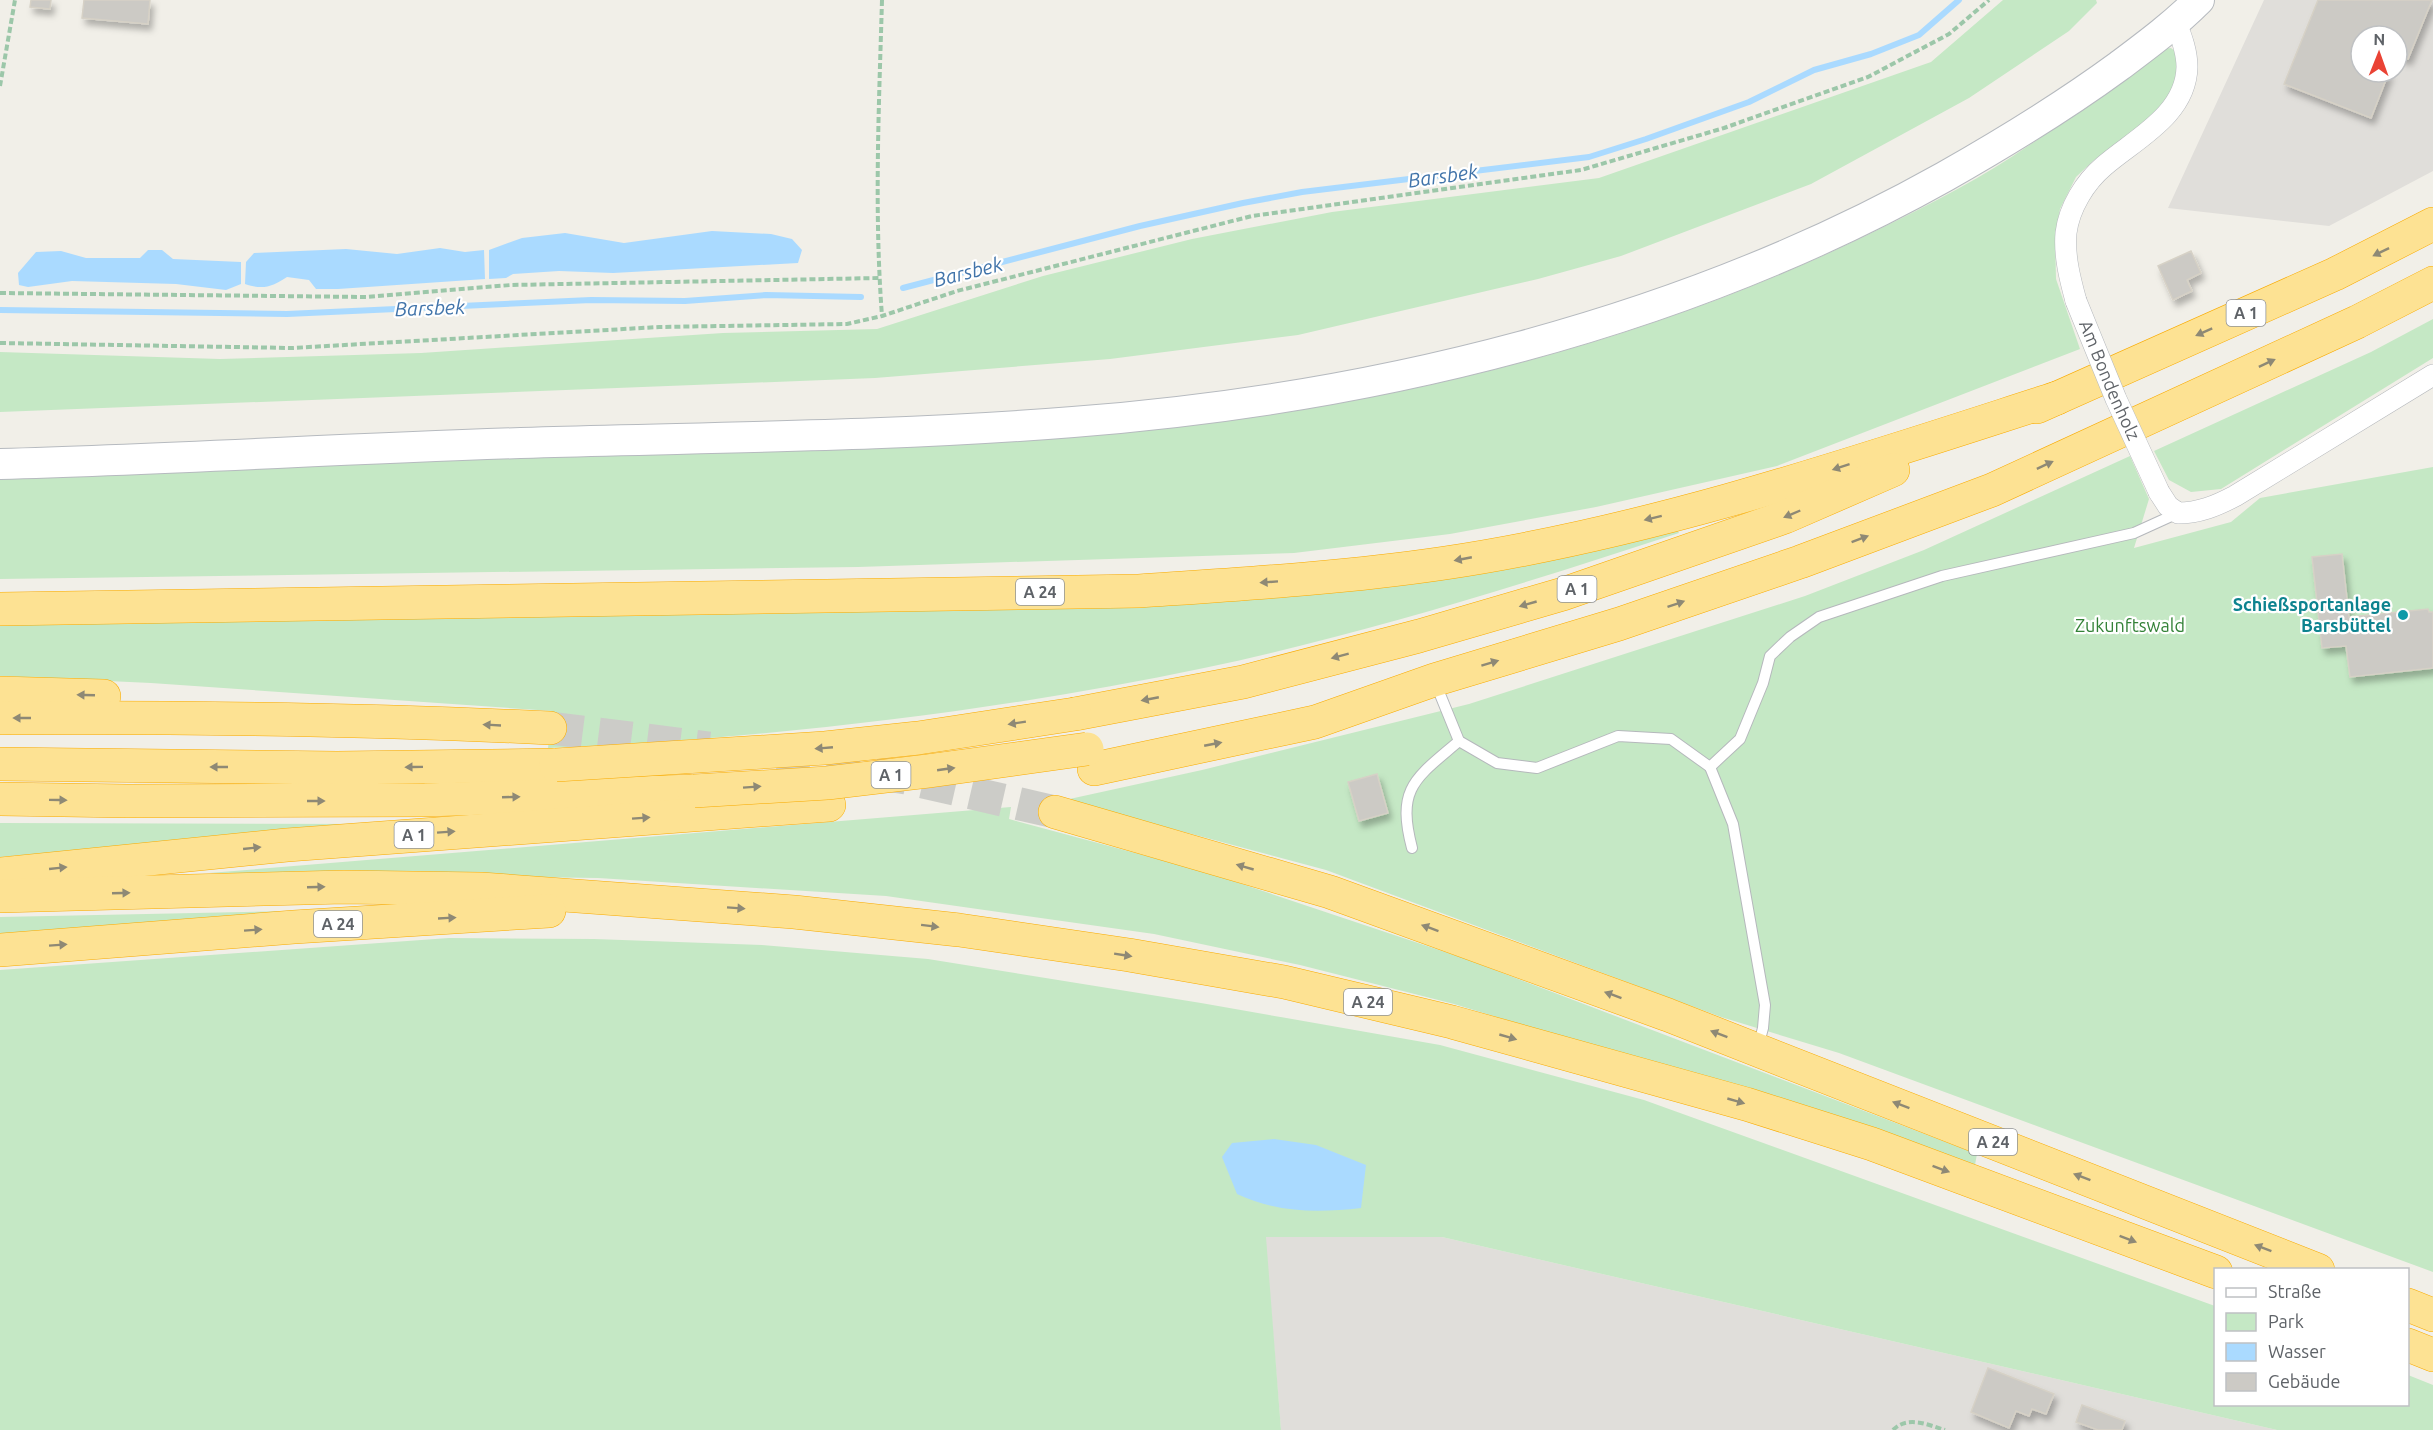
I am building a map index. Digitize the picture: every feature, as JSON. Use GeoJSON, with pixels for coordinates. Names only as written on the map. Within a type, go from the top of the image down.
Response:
{"type":"FeatureCollection","features":[{"type":"Feature","properties":{"kind":"highway","name":"A 1"},"geometry":{"type":"LineString","coordinates":[[0,764],[326,768],[556,765],[825,748],[918,738],[1075,714],[1243,682],[1419,636],[1563,594],[1785,518],[2345,269],[2433,224]]}},
{"type":"Feature","properties":{"kind":"highway","name":"A 1"},"geometry":{"type":"LineString","coordinates":[[0,874],[287,844],[829,805],[933,793],[1090,759],[1314,722],[1434,680],[1642,616],[1800,562],[1992,490],[2357,322],[2433,283]]}},
{"type":"Feature","properties":{"kind":"highway","name":"A 24"},"geometry":{"type":"LineString","coordinates":[[0,609],[1139,591],[1294,580],[1446,562],[1590,535],[1774,487],[2057,398]]}},
{"type":"Feature","properties":{"kind":"highway"},"geometry":{"type":"LineString","coordinates":[[0,693],[141,697],[417,722]]}},
{"type":"Feature","properties":{"kind":"highway"},"geometry":{"type":"LineString","coordinates":[[0,718],[142,717],[417,722],[550,728]]}},
{"type":"Feature","properties":{"kind":"highway","name":"A 1"},"geometry":{"type":"LineString","coordinates":[[0,799],[402,800],[694,791],[827,783],[894,775],[1090,759]]}},
{"type":"Feature","properties":{"kind":"highway","name":"A 24"},"geometry":{"type":"LineString","coordinates":[[1055,812],[1330,892],[1757,1049],[2315,1268]]}},
{"type":"Feature","properties":{"kind":"highway","name":"A 24"},"geometry":{"type":"LineString","coordinates":[[0,896],[344,887],[481,889],[794,912],[970,931],[1284,982],[1440,1019],[1746,1104],[1872,1144],[2214,1271]]}},
{"type":"Feature","properties":{"kind":"highway","name":"A 24"},"geometry":{"type":"LineString","coordinates":[[0,950],[294,927],[677,904]]}},
{"type":"Feature","properties":{"kind":"highway"},"geometry":{"type":"LineString","coordinates":[[2409,1305],[2433,1315]]}},
{"type":"Feature","properties":{"kind":"highway"},"geometry":{"type":"LineString","coordinates":[[2409,1345],[2433,1355]]}},
{"type":"Feature","properties":{"kind":"main road"},"geometry":{"type":"LineString","coordinates":[[0,464],[392,447],[942,430],[1076,422],[1198,409],[1332,390],[1545,339],[1681,296],[1782,258],[1896,204],[1999,146],[2084,92],[2176,23],[2199,0]]}},
{"type":"Feature","properties":{"kind":"street","name":"Am Bondenholz"},"geometry":{"type":"LineString","coordinates":[[2176,23],[2185,46],[2187,69],[2182,90],[2165,117],[2136,143],[2103,166],[2086,186],[2072,211],[2066,233],[2068,271],[2076,301],[2116,399],[2159,492],[2168,506],[2178,513]]}},
{"type":"Feature","properties":{"kind":"street"},"geometry":{"type":"LineString","coordinates":[[2178,513],[2193,513],[2214,507],[2235,496],[2433,375]]}},
{"type":"Feature","properties":{"kind":"lane"},"geometry":{"type":"LineString","coordinates":[[1710,766],[1740,739],[1763,683],[1770,656],[1790,637],[1819,617],[1942,576],[2134,532],[2178,513]]}},
{"type":"Feature","properties":{"kind":"lane"},"geometry":{"type":"LineString","coordinates":[[1434,680],[1459,741],[1497,763],[1537,768],[1618,736],[1671,739],[1710,766],[1733,824],[1765,1005],[1763,1028],[1757,1049]]}},
{"type":"Feature","properties":{"kind":"lane"},"geometry":{"type":"LineString","coordinates":[[1412,848],[1405,822],[1407,795],[1422,772],[1459,741]]}},
{"type":"Feature","properties":{"kind":"path"},"geometry":{"type":"LineString","coordinates":[[0,86],[15,0]]}},
{"type":"Feature","properties":{"kind":"path"},"geometry":{"type":"LineString","coordinates":[[882,0],[878,160],[879,278],[882,316]]}},
{"type":"Feature","properties":{"kind":"path"},"geometry":{"type":"LineString","coordinates":[[0,343],[292,348],[659,327],[847,324],[882,316],[957,291],[1252,216],[1581,170],[1724,128],[1868,77],[1949,34],[1989,0]]}},
{"type":"Feature","properties":{"kind":"path"},"geometry":{"type":"LineString","coordinates":[[0,39],[8,38]]}},
{"type":"Feature","properties":{"kind":"path"},"geometry":{"type":"LineString","coordinates":[[0,293],[366,297],[523,285],[879,278]]}},
{"type":"Feature","properties":{"kind":"path"},"geometry":{"type":"LineString","coordinates":[[1893,1430],[1916,1421],[1945,1430]]}},
{"type":"Feature","properties":{"kind":"shaded area"},"geometry":{"type":"Polygon","coordinates":[[[2264,0],[2433,0],[2433,171],[2329,226],[2168,208],[2264,0]]]}},
{"type":"Feature","properties":{"kind":"shaded area"},"geometry":{"type":"Polygon","coordinates":[[[1265,1237],[1442,1237],[2277,1430],[1281,1430],[1265,1237]]]}},
{"type":"Feature","properties":{"kind":"green space"},"geometry":{"type":"Polygon","coordinates":[[[2003,0],[2096,0],[2097,3],[2069,31],[1969,98],[1811,184],[1621,256],[1538,279],[1298,335],[1110,359],[875,378],[0,412],[0,352],[220,359],[421,353],[723,333],[877,329],[1043,276],[1192,239],[1332,212],[1599,178],[1931,62],[2003,0]]]}},
{"type":"Feature","properties":{"kind":"green space"},"geometry":{"type":"Polygon","coordinates":[[[2171,48],[2176,52],[2176,87],[2160,110],[2093,161],[2076,177],[2060,209],[2055,237],[2056,279],[2080,349],[1777,466],[1596,507],[1450,534],[1294,553],[858,567],[0,579],[0,472],[1072,436],[1181,427],[1281,413],[1450,380],[1617,335],[1698,307],[1857,240],[1994,168],[2070,117],[2161,49],[2171,48]]]}},
{"type":"Feature","properties":{"kind":"green space"},"geometry":{"type":"Polygon","coordinates":[[[2433,319],[2433,358],[2221,489],[2191,492],[2169,480],[2154,451],[2371,352],[2433,319]]]}},
{"type":"Feature","properties":{"kind":"green space","name":"Zukunftswald"},"geometry":{"type":"Polygon","coordinates":[[[2130,456],[2149,499],[2134,548],[2231,522],[2260,498],[2433,467],[2433,1272],[1839,1053],[1721,1017],[1326,870],[1065,800],[1202,770],[1469,704],[1805,596],[1924,550],[2130,456]]]}},
{"type":"Feature","properties":{"kind":"green space"},"geometry":{"type":"Polygon","coordinates":[[[1676,528],[1679,533],[1562,571],[1384,624],[1264,655],[1042,698],[878,721],[713,738],[548,748],[552,711],[151,683],[0,676],[0,621],[922,609],[1676,528]]]}},
{"type":"Feature","properties":{"kind":"green space"},"geometry":{"type":"Polygon","coordinates":[[[1011,807],[1009,819],[1206,872],[1466,959],[1977,1154],[1974,1170],[1744,1092],[1454,1004],[1300,965],[1154,934],[886,896],[598,878],[209,873],[1011,807]]]}},
{"type":"Feature","properties":{"kind":"green space"},"geometry":{"type":"Polygon","coordinates":[[[0,823],[380,824],[0,857],[0,823]]]}},
{"type":"Feature","properties":{"kind":"green space"},"geometry":{"type":"Polygon","coordinates":[[[335,910],[0,936],[0,917],[335,910]]]}},
{"type":"Feature","properties":{"kind":"green space"},"geometry":{"type":"Polygon","coordinates":[[[449,938],[594,939],[762,945],[928,959],[1201,1003],[1440,1045],[1644,1100],[2214,1306],[2214,1406],[2409,1406],[2409,1375],[2433,1385],[2433,1430],[2277,1430],[1442,1237],[1266,1237],[1281,1430],[0,1430],[0,970],[449,938]]]}},
{"type":"Feature","properties":{"kind":"water"},"geometry":{"type":"Polygon","coordinates":[[[712,231],[771,234],[792,239],[802,250],[798,263],[613,273],[559,271],[513,274],[506,278],[489,279],[489,250],[522,238],[565,233],[624,243],[712,231]]]}},
{"type":"Feature","properties":{"kind":"water"},"geometry":{"type":"Polygon","coordinates":[[[440,248],[465,252],[484,250],[485,279],[338,289],[316,289],[309,280],[287,277],[267,286],[257,287],[245,284],[246,262],[254,253],[346,249],[397,254],[440,248]]]}},
{"type":"Feature","properties":{"kind":"water"},"geometry":{"type":"Polygon","coordinates":[[[148,250],[162,250],[173,259],[241,262],[241,284],[226,290],[176,284],[72,281],[28,287],[19,285],[18,273],[36,252],[61,251],[86,258],[140,258],[148,250]]]}},
{"type":"Feature","properties":{"kind":"water"},"geometry":{"type":"Polygon","coordinates":[[[1274,1139],[1316,1145],[1366,1165],[1361,1208],[1329,1211],[1298,1210],[1267,1205],[1237,1194],[1222,1157],[1232,1143],[1274,1139]]]}},
{"type":"Feature","properties":{"kind":"building"},"geometry":{"type":"Polygon","coordinates":[[[31,0],[51,0],[50,9],[30,7],[31,0]]]}},
{"type":"Feature","properties":{"kind":"building"},"geometry":{"type":"Polygon","coordinates":[[[84,0],[150,0],[148,24],[82,18],[84,0]]]}},
{"type":"Feature","properties":{"kind":"building"},"geometry":{"type":"Polygon","coordinates":[[[2318,0],[2432,0],[2409,57],[2409,24],[2349,24],[2349,84],[2384,84],[2371,118],[2284,84],[2318,0]]]}},
{"type":"Feature","properties":{"kind":"building"},"geometry":{"type":"Polygon","coordinates":[[[2191,251],[2201,273],[2187,280],[2192,291],[2173,300],[2158,266],[2191,251]]]}},
{"type":"Feature","properties":{"kind":"building","name":"Schießsportanlage Barsbüttel"},"geometry":{"type":"Polygon","coordinates":[[[2342,554],[2349,617],[2428,609],[2429,612],[2433,612],[2433,668],[2350,677],[2346,646],[2322,648],[2312,557],[2342,554]]]}},
{"type":"Feature","properties":{"kind":"building"},"geometry":{"type":"Polygon","coordinates":[[[1377,774],[1388,813],[1359,821],[1348,782],[1377,774]]]}},
{"type":"Feature","properties":{"kind":"building"},"geometry":{"type":"Polygon","coordinates":[[[1988,1368],[2054,1394],[2046,1414],[2032,1409],[2029,1416],[2016,1411],[2009,1428],[1971,1412],[1988,1368]]]}},
{"type":"Feature","properties":{"kind":"building"},"geometry":{"type":"Polygon","coordinates":[[[2082,1405],[2125,1421],[2122,1430],[2098,1430],[2076,1422],[2082,1405]]]}},
{"type":"Feature","properties":{"kind":"waterway","name":"Barsbek"},"geometry":{"type":"LineString","coordinates":[[903,288],[1140,226],[1243,203],[1302,192],[1589,157],[1749,102],[1814,70],[1871,54],[1919,35],[1959,0]]}},
{"type":"Feature","properties":{"kind":"waterway","name":"Barsbek"},"geometry":{"type":"LineString","coordinates":[[0,310],[287,314],[591,300],[685,301],[766,295],[861,297]]}},
{"type":"Feature","properties":{"kind":"tunnel"},"geometry":{"type":"LineString","coordinates":[[550,728],[709,748]]}},
{"type":"Feature","properties":{"kind":"tunnel"},"geometry":{"type":"LineString","coordinates":[[778,757],[906,778],[1055,812]]}},
{"type":"Feature","properties":{"kind":"place","name":"Schießsportanlage Barsbüttel"},"geometry":{"type":"Point","coordinates":[2403,615]}}]}
